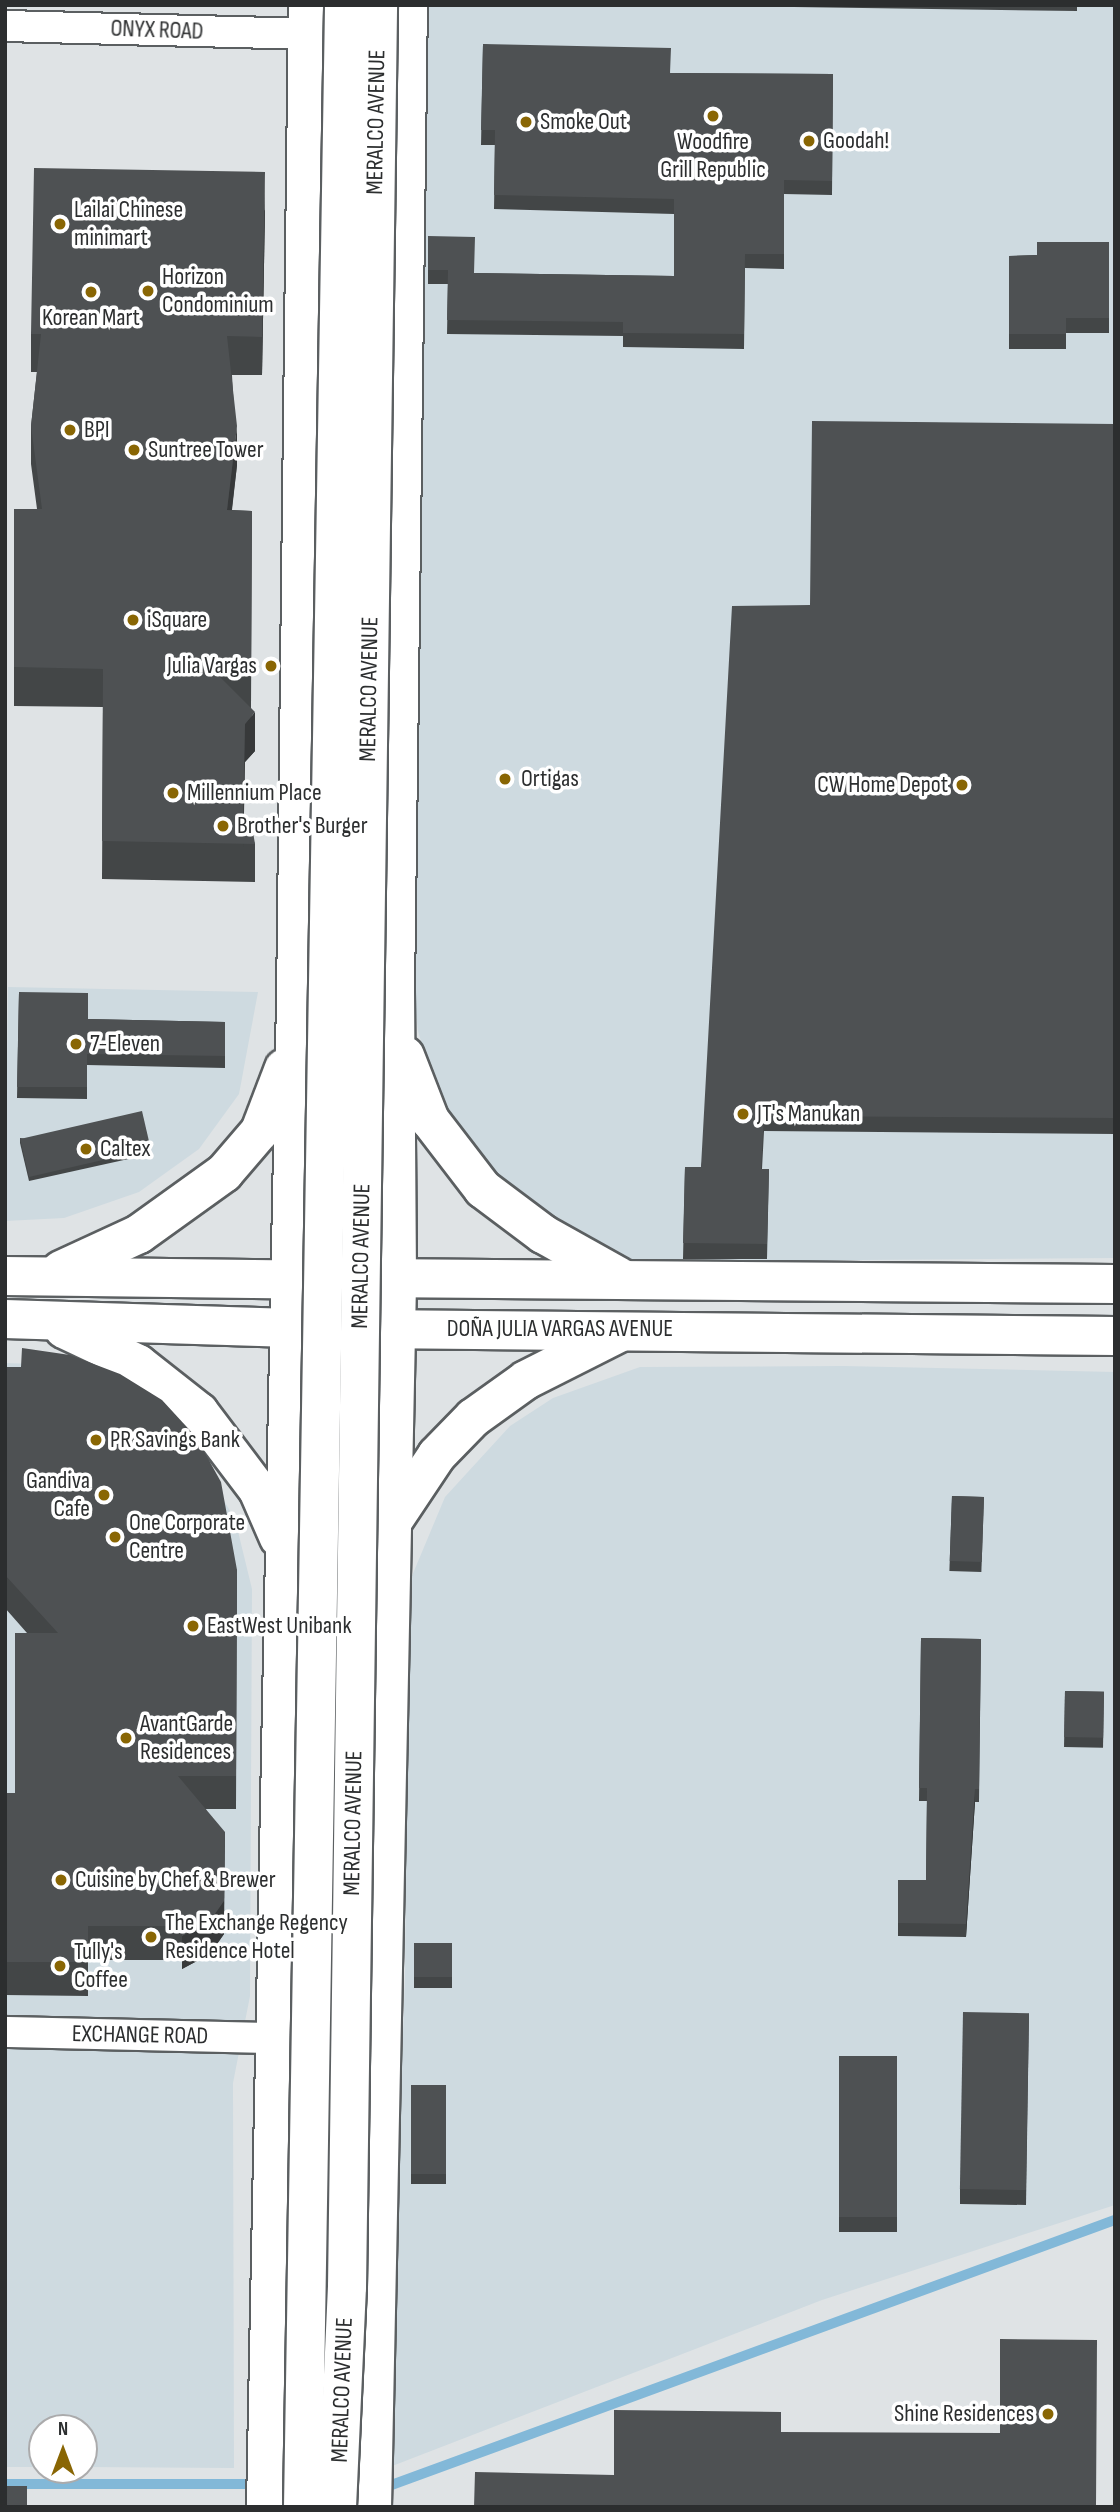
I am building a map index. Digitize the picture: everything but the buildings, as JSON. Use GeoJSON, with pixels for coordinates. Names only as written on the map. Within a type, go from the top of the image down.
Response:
{"type":"FeatureCollection","features":[{"type":"Feature","properties":{"kind":"main road","name":"MERALCO AVENUE"},"geometry":{"type":"LineString","coordinates":[[303,2507],[310,2294],[344,5]]}},
{"type":"Feature","properties":{"kind":"main road","name":"MERALCO AVENUE"},"geometry":{"type":"LineString","coordinates":[[337,2507],[347,2287],[378,5]]}},
{"type":"Feature","properties":{"kind":"main road","name":"MERALCO AVENUE"},"geometry":{"type":"LineString","coordinates":[[372,2507],[397,1278],[395,1005],[408,5]]}},
{"type":"Feature","properties":{"kind":"main road"},"geometry":{"type":"LineString","coordinates":[[266,2507],[283,1553],[296,1013],[308,20]]}},
{"type":"Feature","properties":{"kind":"main road"},"geometry":{"type":"LineString","coordinates":[[296,1013],[313,1040],[345,1052],[362,1048],[377,1036],[395,1005]]}},
{"type":"Feature","properties":{"kind":"main road"},"geometry":{"type":"LineString","coordinates":[[395,1005],[423,1105],[461,1164],[523,1221],[626,1280]]}},
{"type":"Feature","properties":{"kind":"main road"},"geometry":{"type":"LineString","coordinates":[[45,1276],[139,1234],[224,1173],[264,1121],[296,1013]]}},
{"type":"Feature","properties":{"kind":"main road"},"geometry":{"type":"LineString","coordinates":[[395,1068],[377,1082],[363,1116],[355,1279],[353,1494],[370,1530],[392,1533],[437,1455],[473,1418],[526,1380],[631,1328]]}},
{"type":"Feature","properties":{"kind":"main road","name":"DOÑA JULIA VARGAS AVENUE"},"geometry":{"type":"LineString","coordinates":[[5,1276],[1115,1284]]}},
{"type":"Feature","properties":{"kind":"main road"},"geometry":{"type":"LineString","coordinates":[[24,1319],[138,1364],[190,1403],[258,1490],[283,1553]]}},
{"type":"Feature","properties":{"kind":"main road","name":"DOÑA JULIA VARGAS AVENUE"},"geometry":{"type":"LineString","coordinates":[[24,1319],[289,1329],[631,1328],[1115,1336]]}},
{"type":"Feature","properties":{"kind":"main road"},"geometry":{"type":"LineString","coordinates":[[281,1687],[305,1662],[326,1656],[358,1662],[390,1690]]}},
{"type":"Feature","properties":{"kind":"street","name":"ONYX ROAD"},"geometry":{"type":"LineString","coordinates":[[5,26],[308,20]]}},
{"type":"Feature","properties":{"kind":"street","name":"EXCHANGE ROAD"},"geometry":{"type":"LineString","coordinates":[[5,2032],[275,2038]]}},
{"type":"Feature","properties":{"kind":"shaded area"},"geometry":{"type":"Polygon","coordinates":[[[422,5],[1115,5],[1115,1258],[617,1262],[511,1190],[466,1146],[436,1092],[418,1031],[404,900],[422,5]]]}},
{"type":"Feature","properties":{"kind":"shaded area"},"geometry":{"type":"Polygon","coordinates":[[[8,987],[258,992],[239,1094],[199,1149],[139,1192],[64,1218],[5,1221],[8,987]]]}},
{"type":"Feature","properties":{"kind":"shaded area"},"geometry":{"type":"Polygon","coordinates":[[[5,1363],[34,1364],[206,1471],[235,1519],[252,1589],[250,1996],[233,2083],[234,2468],[98,2467],[98,2414],[28,2414],[28,2467],[5,2467],[5,1363]]]}},
{"type":"Feature","properties":{"kind":"shaded area"},"geometry":{"type":"Polygon","coordinates":[[[843,1366],[1115,1372],[1115,2205],[822,2300],[387,2468],[405,1979],[409,1583],[445,1497],[510,1426],[553,1398],[640,1367],[843,1366]]]}},
{"type":"Feature","properties":{"kind":"waterway"},"geometry":{"type":"LineString","coordinates":[[386,2487],[1115,2220]]}},
{"type":"Feature","properties":{"kind":"waterway"},"geometry":{"type":"LineString","coordinates":[[5,2484],[252,2484]]}},
{"type":"Feature","properties":{"kind":"place","name":"Woodfire Grill Republic"},"geometry":{"type":"Point","coordinates":[713,116]}},
{"type":"Feature","properties":{"kind":"place","name":"Smoke Out"},"geometry":{"type":"Point","coordinates":[526,122]}},
{"type":"Feature","properties":{"kind":"place","name":"Goodah!"},"geometry":{"type":"Point","coordinates":[809,141]}},
{"type":"Feature","properties":{"kind":"place","name":"Lailai Chinese minimart"},"geometry":{"type":"Point","coordinates":[60,224]}},
{"type":"Feature","properties":{"kind":"place","name":"Horizon Condominium"},"geometry":{"type":"Point","coordinates":[148,291]}},
{"type":"Feature","properties":{"kind":"place","name":"Korean Mart"},"geometry":{"type":"Point","coordinates":[91,292]}},
{"type":"Feature","properties":{"kind":"place","name":"BPI"},"geometry":{"type":"Point","coordinates":[70,430]}},
{"type":"Feature","properties":{"kind":"place","name":"Suntree Tower"},"geometry":{"type":"Point","coordinates":[134,450]}},
{"type":"Feature","properties":{"kind":"place","name":"iSquare"},"geometry":{"type":"Point","coordinates":[133,620]}},
{"type":"Feature","properties":{"kind":"place","name":"Julia Vargas"},"geometry":{"type":"Point","coordinates":[271,666]}},
{"type":"Feature","properties":{"kind":"place","name":"Ortigas"},"geometry":{"type":"Point","coordinates":[505,779]}},
{"type":"Feature","properties":{"kind":"place","name":"CW Home Depot"},"geometry":{"type":"Point","coordinates":[962,785]}},
{"type":"Feature","properties":{"kind":"place","name":"Millennium Place"},"geometry":{"type":"Point","coordinates":[173,793]}},
{"type":"Feature","properties":{"kind":"place","name":"Brother's Burger"},"geometry":{"type":"Point","coordinates":[223,826]}},
{"type":"Feature","properties":{"kind":"place","name":"7-Eleven"},"geometry":{"type":"Point","coordinates":[76,1044]}},
{"type":"Feature","properties":{"kind":"place","name":"JT's Manukan"},"geometry":{"type":"Point","coordinates":[743,1114]}},
{"type":"Feature","properties":{"kind":"place","name":"Caltex"},"geometry":{"type":"Point","coordinates":[86,1149]}},
{"type":"Feature","properties":{"kind":"place","name":"PR Savings Bank"},"geometry":{"type":"Point","coordinates":[96,1440]}},
{"type":"Feature","properties":{"kind":"place","name":"Gandiva Cafe"},"geometry":{"type":"Point","coordinates":[104,1495]}},
{"type":"Feature","properties":{"kind":"place","name":"One Corporate Centre"},"geometry":{"type":"Point","coordinates":[115,1537]}},
{"type":"Feature","properties":{"kind":"place","name":"EastWest Unibank"},"geometry":{"type":"Point","coordinates":[193,1626]}},
{"type":"Feature","properties":{"kind":"place","name":"AvantGarde Residences"},"geometry":{"type":"Point","coordinates":[126,1738]}},
{"type":"Feature","properties":{"kind":"place","name":"Cuisine by Chef & Brewer"},"geometry":{"type":"Point","coordinates":[61,1880]}},
{"type":"Feature","properties":{"kind":"place","name":"The Exchange Regency Residence Hotel"},"geometry":{"type":"Point","coordinates":[151,1937]}},
{"type":"Feature","properties":{"kind":"place","name":"Tully's Coffee"},"geometry":{"type":"Point","coordinates":[60,1966]}},
{"type":"Feature","properties":{"kind":"place","name":"Shine Residences"},"geometry":{"type":"Point","coordinates":[1048,2414]}}]}
